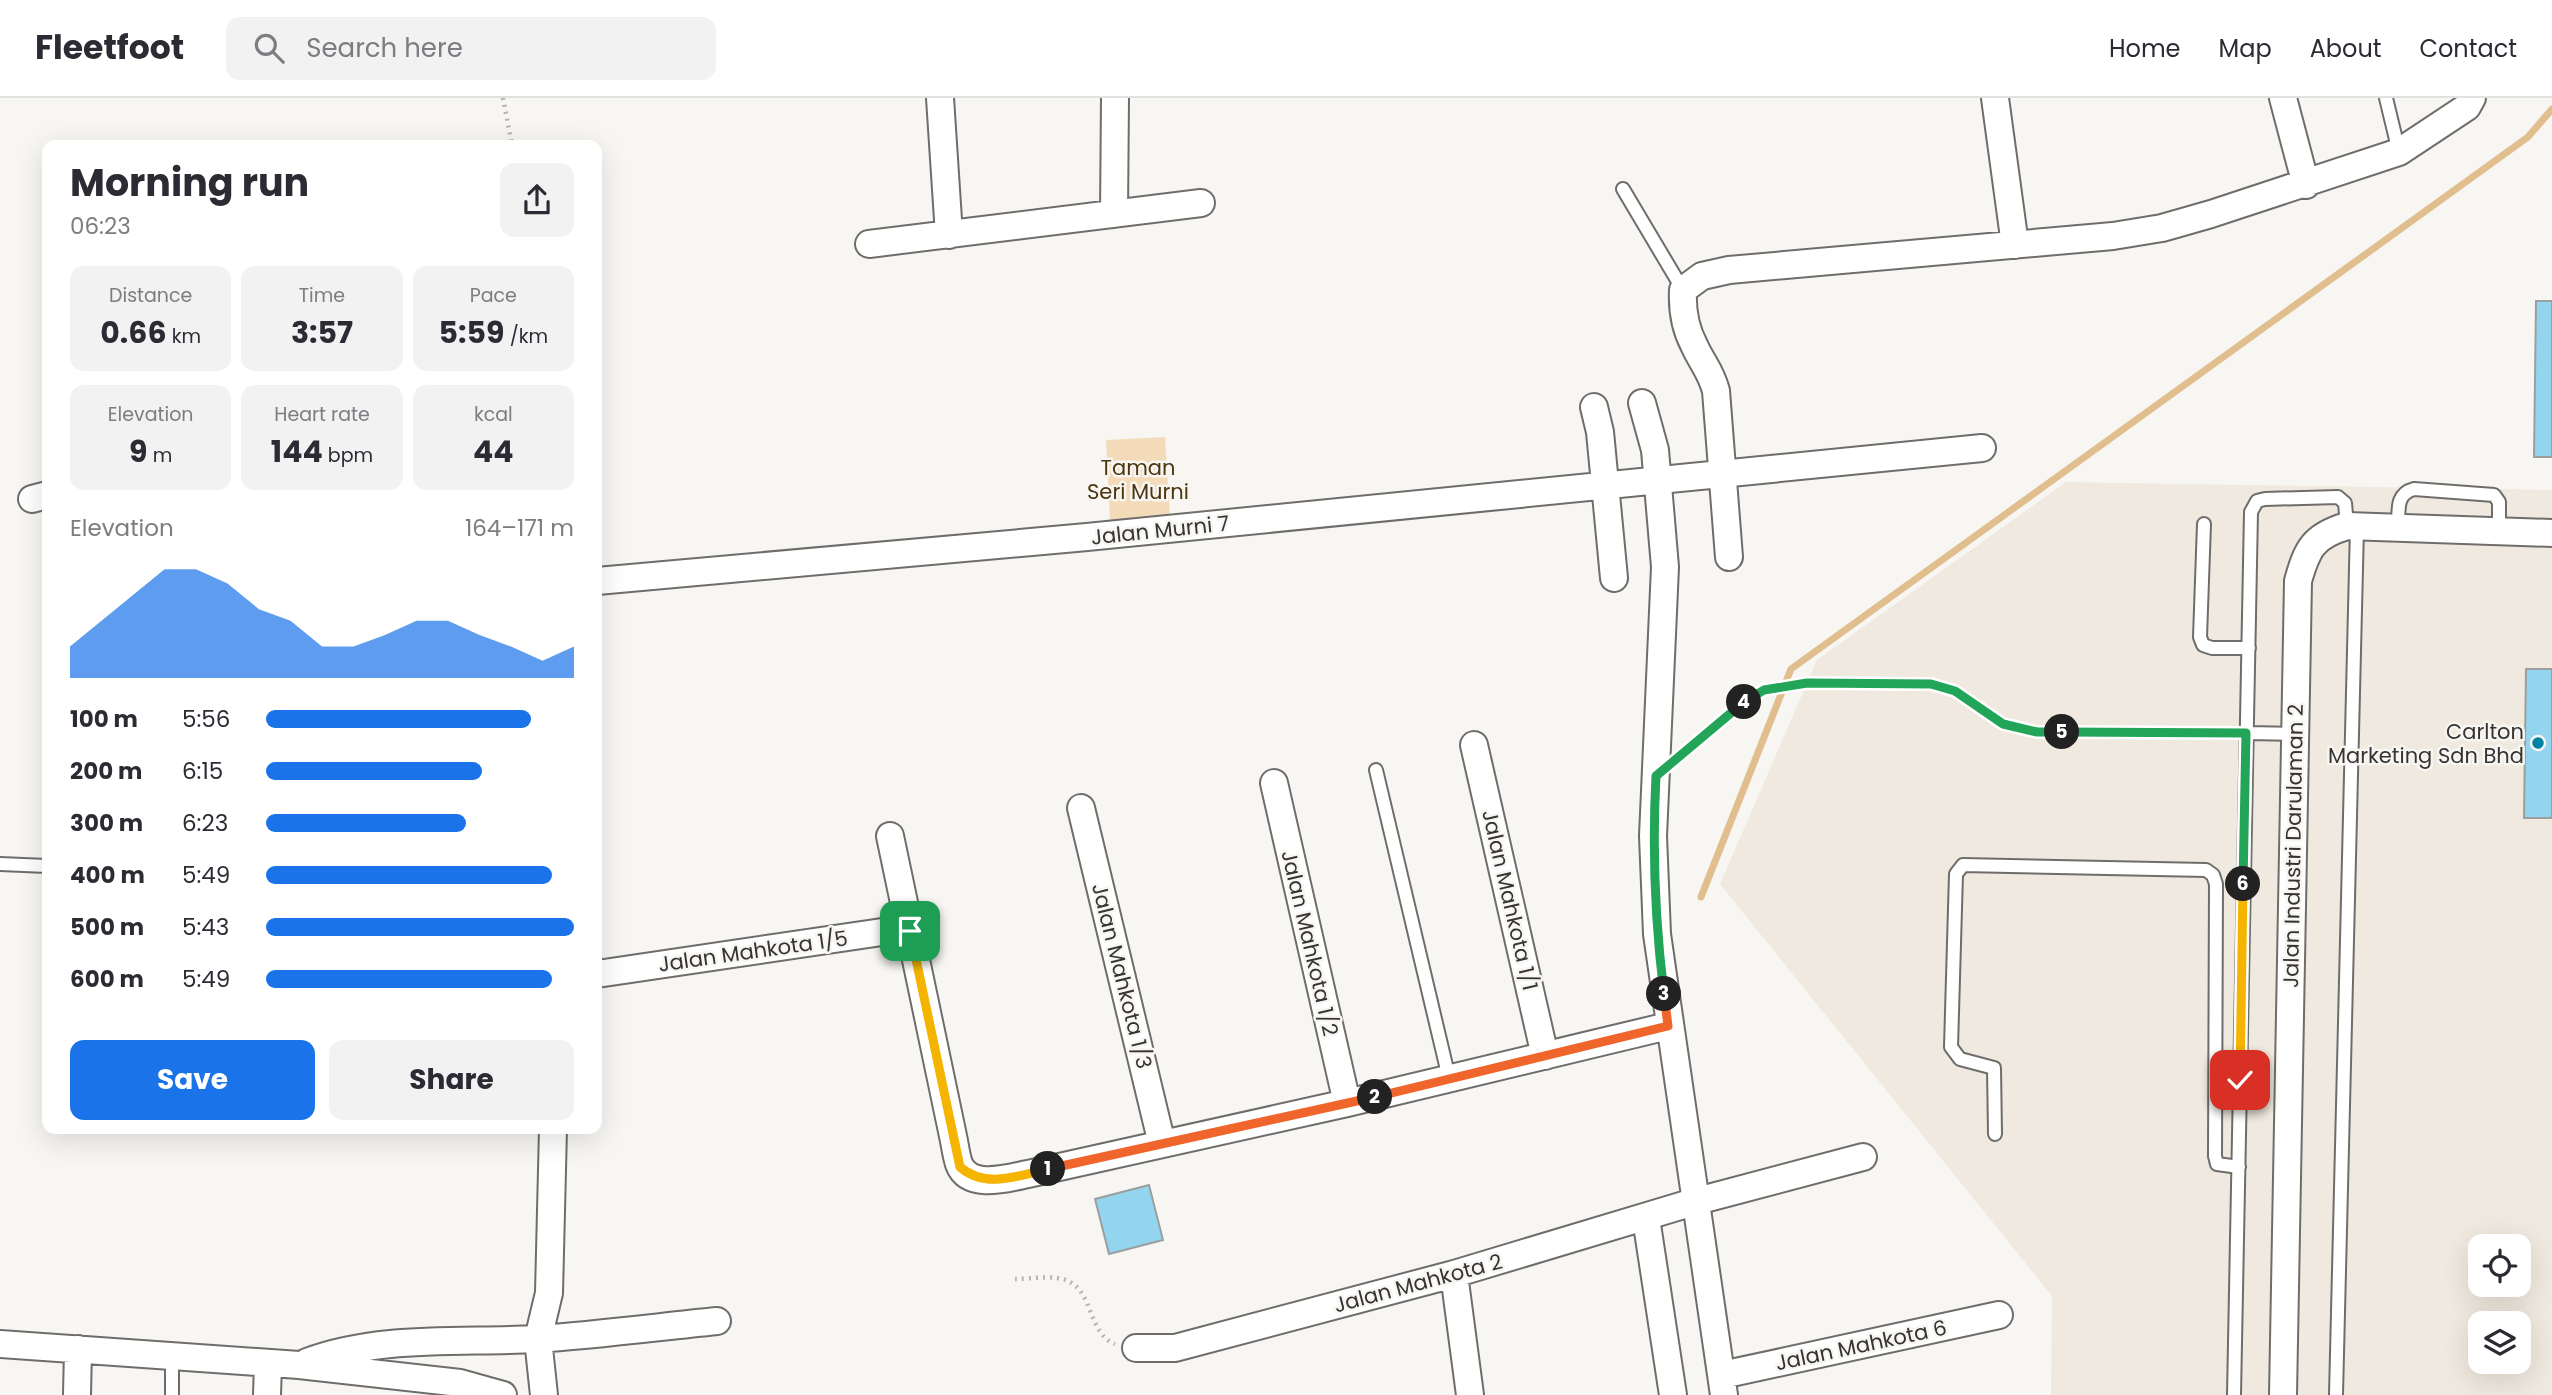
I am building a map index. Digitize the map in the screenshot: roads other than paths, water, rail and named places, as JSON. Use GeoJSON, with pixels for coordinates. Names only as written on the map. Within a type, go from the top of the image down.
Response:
{"type":"FeatureCollection","features":[{"type":"Feature","properties":{"kind":"street"},"geometry":{"type":"LineString","coordinates":[[940,98],[949,235]]}},
{"type":"Feature","properties":{"kind":"street"},"geometry":{"type":"LineString","coordinates":[[1114,214],[1115,98]]}},
{"type":"Feature","properties":{"kind":"street"},"geometry":{"type":"LineString","coordinates":[[1995,98],[2015,245]]}},
{"type":"Feature","properties":{"kind":"street"},"geometry":{"type":"LineString","coordinates":[[2283,98],[2306,185]]}},
{"type":"Feature","properties":{"kind":"street"},"geometry":{"type":"LineString","coordinates":[[1729,557],[1714,382],[1712,373],[1694,346],[1686,323],[1683,290],[1702,276],[1729,270],[2113,236],[2162,228],[2306,185],[2399,152],[2467,107],[2472,98]]}},
{"type":"Feature","properties":{"kind":"street"},"geometry":{"type":"LineString","coordinates":[[869,244],[1201,204]]}},
{"type":"Feature","properties":{"kind":"street"},"geometry":{"type":"LineString","coordinates":[[1642,403],[1655,450],[1665,568],[1653,836],[1657,934],[1668,1026],[1679,1078],[1723,1385]]}},
{"type":"Feature","properties":{"kind":"street"},"geometry":{"type":"LineString","coordinates":[[1594,407],[1601,432],[1614,578]]}},
{"type":"Feature","properties":{"kind":"street","name":"Jalan Murni 7"},"geometry":{"type":"LineString","coordinates":[[602,581],[1087,537],[1982,448]]}},
{"type":"Feature","properties":{"kind":"street","name":"Jalan Industri Darulaman 2"},"geometry":{"type":"LineString","coordinates":[[2283,1395],[2298,581],[2306,551],[2331,531],[2352,526],[2552,533]]}},
{"type":"Feature","properties":{"kind":"street","name":"Jalan Mahkota 1/1"},"geometry":{"type":"LineString","coordinates":[[1474,745],[1545,1056]]}},
{"type":"Feature","properties":{"kind":"street","name":"Jalan Mahkota 1/2"},"geometry":{"type":"LineString","coordinates":[[1274,783],[1347,1104]]}},
{"type":"Feature","properties":{"kind":"street","name":"Jalan Mahkota 1/3"},"geometry":{"type":"LineString","coordinates":[[1081,808],[1162,1144]]}},
{"type":"Feature","properties":{"kind":"street"},"geometry":{"type":"LineString","coordinates":[[890,836],[960,1167],[971,1177],[991,1181],[1347,1104],[1668,1026]]}},
{"type":"Feature","properties":{"kind":"street","name":"Jalan Mahkota 1/5"},"geometry":{"type":"LineString","coordinates":[[602,973],[883,932],[910,931]]}},
{"type":"Feature","properties":{"kind":"street"},"geometry":{"type":"LineString","coordinates":[[544,1395],[538,1339],[549,1293],[553,1134]]}},
{"type":"Feature","properties":{"kind":"street","name":"Jalan Mahkota 2"},"geometry":{"type":"LineString","coordinates":[[1136,1348],[1175,1348],[1454,1274],[1697,1201],[1863,1157]]}},
{"type":"Feature","properties":{"kind":"street"},"geometry":{"type":"LineString","coordinates":[[1646,1218],[1674,1395]]}},
{"type":"Feature","properties":{"kind":"street"},"geometry":{"type":"LineString","coordinates":[[1454,1274],[1470,1395]]}},
{"type":"Feature","properties":{"kind":"street","name":"Jalan Mahkota 6"},"geometry":{"type":"LineString","coordinates":[[1723,1385],[1999,1315]]}},
{"type":"Feature","properties":{"kind":"street"},"geometry":{"type":"LineString","coordinates":[[299,1365],[334,1352],[363,1346],[538,1339],[717,1321]]}},
{"type":"Feature","properties":{"kind":"street"},"geometry":{"type":"LineString","coordinates":[[0,1344],[299,1365],[503,1395]]}},
{"type":"Feature","properties":{"kind":"street"},"geometry":{"type":"LineString","coordinates":[[77,1395],[78,1349]]}},
{"type":"Feature","properties":{"kind":"street"},"geometry":{"type":"LineString","coordinates":[[267,1395],[268,1364]]}},
{"type":"Feature","properties":{"kind":"lane"},"geometry":{"type":"LineString","coordinates":[[2386,98],[2399,152]]}},
{"type":"Feature","properties":{"kind":"lane"},"geometry":{"type":"LineString","coordinates":[[1623,189],[1683,290]]}},
{"type":"Feature","properties":{"kind":"lane"},"geometry":{"type":"LineString","coordinates":[[2398,528],[2400,498],[2405,492],[2414,489],[2494,495],[2499,502],[2499,531]]}},
{"type":"Feature","properties":{"kind":"lane"},"geometry":{"type":"LineString","coordinates":[[2234,1395],[2251,512],[2254,505],[2264,499],[2338,497],[2345,503],[2352,526],[2336,1395]]}},
{"type":"Feature","properties":{"kind":"lane"},"geometry":{"type":"LineString","coordinates":[[2204,524],[2200,638],[2203,645],[2212,648],[2249,648]]}},
{"type":"Feature","properties":{"kind":"lane"},"geometry":{"type":"LineString","coordinates":[[2246,733],[2295,734]]}},
{"type":"Feature","properties":{"kind":"lane"},"geometry":{"type":"LineString","coordinates":[[1376,770],[1449,1078]]}},
{"type":"Feature","properties":{"kind":"lane"},"geometry":{"type":"LineString","coordinates":[[0,864],[42,866]]}},
{"type":"Feature","properties":{"kind":"lane"},"geometry":{"type":"LineString","coordinates":[[1995,1134],[1994,1068],[1960,1059],[1951,1047],[1958,869],[1963,865],[2206,870],[2213,875],[2216,884],[2215,1156],[2217,1164],[2239,1167]]}},
{"type":"Feature","properties":{"kind":"lane"},"geometry":{"type":"LineString","coordinates":[[172,1357],[172,1395]]}},
{"type":"Feature","properties":{"kind":"waterway"},"geometry":{"type":"LineString","coordinates":[[1701,897],[1791,669],[2528,137],[2552,109]]}},
{"type":"Feature","properties":{"kind":"place","name":"Carlton Marketing Sdn Bhd"},"geometry":{"type":"Point","coordinates":[2538,743]}},
{"type":"Feature","properties":{"kind":"park label","name":"Taman Seri Murni"},"geometry":{"type":"Point","coordinates":[1138,479]}}]}
